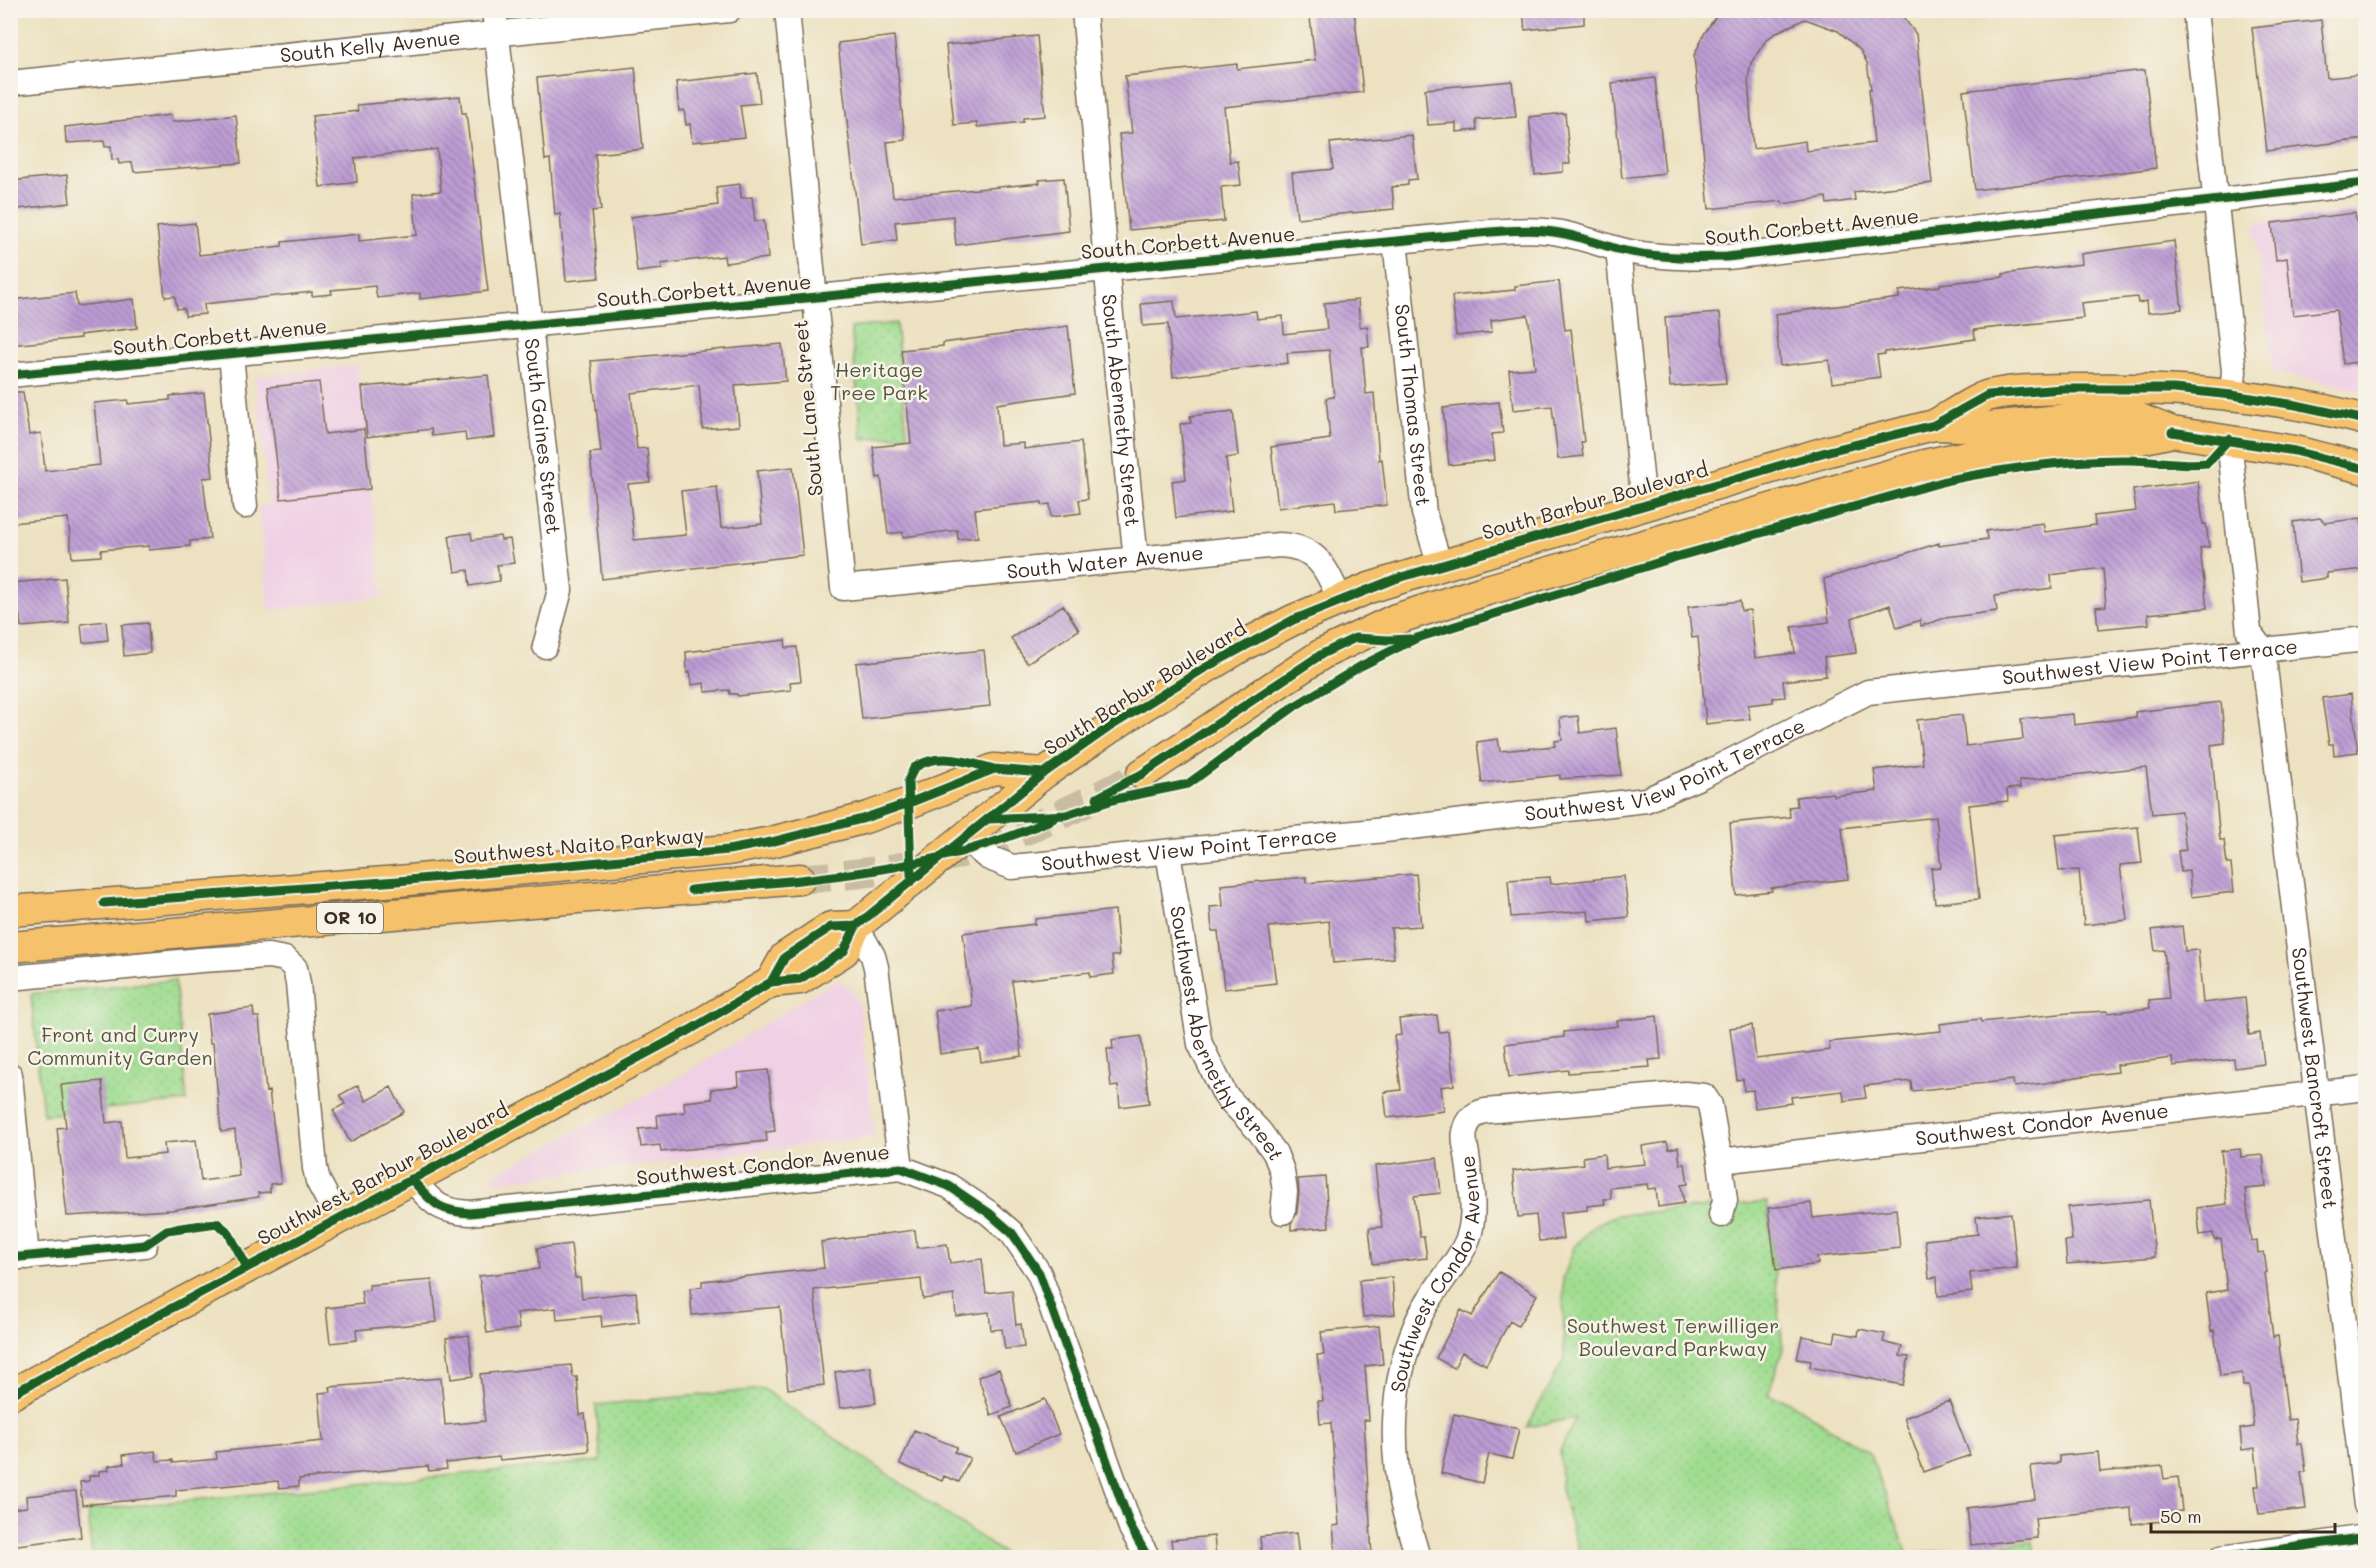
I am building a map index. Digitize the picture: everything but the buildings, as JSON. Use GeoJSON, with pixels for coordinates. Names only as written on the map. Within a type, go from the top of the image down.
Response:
{"type":"FeatureCollection","features":[{"type":"Feature","properties":{"kind":"main road","name":"South Barbur Boulevard"},"geometry":{"type":"LineString","coordinates":[[1934,426],[1988,395],[2062,389],[2120,388],[2174,389],[2232,395],[2296,405],[2366,420]]}},
{"type":"Feature","properties":{"kind":"main road","name":"South Barbur Boulevard"},"geometry":{"type":"LineString","coordinates":[[856,926],[1044,773],[1108,728],[1213,663],[1293,620],[1340,600],[1440,566],[1829,451],[1934,426],[1989,427],[2069,419],[2137,418],[2172,432],[2295,451],[2366,469]]}},
{"type":"Feature","properties":{"kind":"main road"},"geometry":{"type":"LineString","coordinates":[[1142,774],[1322,654],[1406,616],[1498,586],[1924,465],[2047,444],[2135,440],[2172,432]]}},
{"type":"Feature","properties":{"kind":"main road","name":"Southwest Naito Parkway"},"geometry":{"type":"LineString","coordinates":[[10,911],[695,854],[760,844],[813,832],[909,803],[994,769],[1044,773]]}},
{"type":"Feature","properties":{"kind":"main road","name":"OR 10"},"geometry":{"type":"LineString","coordinates":[[10,947],[800,879]]}},
{"type":"Feature","properties":{"kind":"main road","name":"Southwest Barbur Boulevard"},"geometry":{"type":"LineString","coordinates":[[10,1395],[690,1030],[771,982],[785,957],[831,927],[856,926]]}},
{"type":"Feature","properties":{"kind":"street","name":"South Kelly Avenue"},"geometry":{"type":"LineString","coordinates":[[10,83],[495,22],[729,10]]}},
{"type":"Feature","properties":{"kind":"street","name":"South Lane Street"},"geometry":{"type":"LineString","coordinates":[[787,10],[843,588]]}},
{"type":"Feature","properties":{"kind":"street","name":"South Abernethy Street"},"geometry":{"type":"LineString","coordinates":[[1084,10],[1106,269],[1136,560]]}},
{"type":"Feature","properties":{"kind":"street"},"geometry":{"type":"LineString","coordinates":[[2195,10],[2234,371],[2232,395]]}},
{"type":"Feature","properties":{"kind":"street","name":"South Gaines Street"},"geometry":{"type":"LineString","coordinates":[[495,22],[560,590],[545,646]]}},
{"type":"Feature","properties":{"kind":"street","name":"South Corbett Avenue"},"geometry":{"type":"LineString","coordinates":[[10,375],[1490,232],[1544,231],[1584,238],[1618,249],[1693,258],[1727,257],[2366,183]]}},
{"type":"Feature","properties":{"kind":"street","name":"South Thomas Street"},"geometry":{"type":"LineString","coordinates":[[1395,241],[1424,513],[1440,566]]}},
{"type":"Feature","properties":{"kind":"street"},"geometry":{"type":"LineString","coordinates":[[1618,249],[1644,505]]}},
{"type":"Feature","properties":{"kind":"street"},"geometry":{"type":"LineString","coordinates":[[231,354],[245,506]]}},
{"type":"Feature","properties":{"kind":"street"},"geometry":{"type":"LineString","coordinates":[[2229,440],[2249,632],[2263,651]]}},
{"type":"Feature","properties":{"kind":"street","name":"South Water Avenue"},"geometry":{"type":"LineString","coordinates":[[843,588],[1279,545],[1295,546],[1307,550],[1328,572],[1340,600]]}},
{"type":"Feature","properties":{"kind":"street","name":"Southwest View Point Terrace"},"geometry":{"type":"LineString","coordinates":[[965,838],[987,857],[1012,867],[1168,853],[1646,800],[1699,777],[1868,692],[2366,639]]}},
{"type":"Feature","properties":{"kind":"street","name":"Southwest Bancroft Street"},"geometry":{"type":"LineString","coordinates":[[2263,651],[2366,1505]]}},
{"type":"Feature","properties":{"kind":"street","name":"Southwest Abernethy Street"},"geometry":{"type":"LineString","coordinates":[[1168,853],[1200,1044],[1225,1095],[1260,1132],[1275,1153],[1282,1171],[1285,1192],[1283,1212]]}},
{"type":"Feature","properties":{"kind":"street"},"geometry":{"type":"LineString","coordinates":[[856,926],[873,956],[876,967],[901,1168]]}},
{"type":"Feature","properties":{"kind":"street"},"geometry":{"type":"LineString","coordinates":[[10,978],[201,960],[269,956],[285,959],[295,968],[315,1168],[318,1181],[338,1218]]}},
{"type":"Feature","properties":{"kind":"street"},"geometry":{"type":"LineString","coordinates":[[10,1075],[19,1258],[145,1245]]}},
{"type":"Feature","properties":{"kind":"street","name":"Southwest Condor Avenue"},"geometry":{"type":"LineString","coordinates":[[1418,1557],[1402,1503],[1397,1476],[1395,1433],[1398,1395],[1402,1368],[1419,1318],[1464,1247],[1470,1233],[1472,1203],[1464,1140],[1467,1125],[1477,1113],[1485,1110],[1685,1094],[1704,1096],[1710,1106],[1720,1161],[2366,1088]]}},
{"type":"Feature","properties":{"kind":"street"},"geometry":{"type":"LineString","coordinates":[[1720,1161],[1725,1200],[1721,1215]]}},
{"type":"Feature","properties":{"kind":"street","name":"Southwest Condor Avenue"},"geometry":{"type":"LineString","coordinates":[[411,1179],[438,1207],[454,1212],[470,1213],[901,1168],[949,1186],[989,1213],[1012,1233],[1039,1273],[1131,1528],[1148,1557]]}},
{"type":"Feature","properties":{"kind":"street"},"geometry":{"type":"LineString","coordinates":[[2221,1557],[2366,1537]]}},
{"type":"Feature","properties":{"kind":"shaded area"},"geometry":{"type":"Polygon","coordinates":[[[2365,210],[2365,391],[2273,372],[2254,229],[2256,223],[2365,210]]]}},
{"type":"Feature","properties":{"kind":"shaded area"},"geometry":{"type":"Polygon","coordinates":[[[358,365],[383,597],[269,610],[258,506],[269,505],[255,377],[358,365]]]}},
{"type":"Feature","properties":{"kind":"shaded area"},"geometry":{"type":"Polygon","coordinates":[[[842,981],[851,988],[859,1003],[875,1137],[495,1182],[492,1176],[674,1080],[831,983],[842,981]]]}},
{"type":"Feature","properties":{"kind":"green space","name":"Heritage Tree Park"},"geometry":{"type":"Polygon","coordinates":[[[896,323],[907,435],[862,439],[851,328],[896,323]]]}},
{"type":"Feature","properties":{"kind":"green space","name":"Front and Curry Community Garden"},"geometry":{"type":"Polygon","coordinates":[[[175,980],[187,1101],[43,1115],[31,994],[175,980]]]}},
{"type":"Feature","properties":{"kind":"green space","name":"Southwest Terwilliger Boulevard Parkway"},"geometry":{"type":"Polygon","coordinates":[[[1767,1202],[1783,1349],[1768,1395],[1788,1401],[1870,1454],[1908,1555],[2033,1541],[2035,1557],[1580,1557],[1561,1489],[1560,1451],[1576,1418],[1527,1427],[1564,1359],[1563,1279],[1574,1247],[1594,1225],[1617,1215],[1767,1202]]]}},
{"type":"Feature","properties":{"kind":"green space"},"geometry":{"type":"Polygon","coordinates":[[[763,1389],[1009,1557],[92,1557],[88,1510],[601,1461],[596,1405],[763,1389]]]}},
{"type":"Feature","properties":{"kind":"tunnel"},"geometry":{"type":"LineString","coordinates":[[800,879],[885,870],[963,853],[1041,823],[1142,774]]}},
{"type":"Feature","properties":{"kind":"cycle path"},"geometry":{"type":"LineString","coordinates":[[10,375],[1490,232],[1545,231],[1644,254],[1727,257],[2366,183]]}},
{"type":"Feature","properties":{"kind":"cycle path"},"geometry":{"type":"LineString","coordinates":[[10,1395],[690,1030],[771,982],[800,979],[844,951],[856,926],[1044,773],[1108,728],[1203,669],[1293,620],[1395,579],[1829,451],[1934,425],[1988,395],[2062,389],[2174,389],[2296,405],[2366,420]]}},
{"type":"Feature","properties":{"kind":"cycle path"},"geometry":{"type":"LineString","coordinates":[[2172,432],[2295,451],[2366,469]]}},
{"type":"Feature","properties":{"kind":"cycle path"},"geometry":{"type":"LineString","coordinates":[[989,819],[1066,815],[1116,799],[1188,784],[1295,706],[1361,666],[1417,638],[1676,557],[1949,480],[1993,472],[2038,465],[2106,460],[2207,463],[2229,439]]}},
{"type":"Feature","properties":{"kind":"cycle path"},"geometry":{"type":"LineString","coordinates":[[1097,798],[1142,774],[1322,654],[1355,638],[1410,639]]}},
{"type":"Feature","properties":{"kind":"cycle path"},"geometry":{"type":"LineString","coordinates":[[911,875],[908,781],[914,768],[923,763],[943,759],[964,761],[994,769]]}},
{"type":"Feature","properties":{"kind":"cycle path"},"geometry":{"type":"LineString","coordinates":[[104,903],[398,881],[728,850],[771,842],[862,819],[994,769],[1044,773]]}},
{"type":"Feature","properties":{"kind":"cycle path"},"geometry":{"type":"LineString","coordinates":[[691,890],[830,876],[919,862],[1008,837],[1053,819]]}},
{"type":"Feature","properties":{"kind":"cycle path"},"geometry":{"type":"LineString","coordinates":[[771,982],[785,957],[831,927],[856,926]]}},
{"type":"Feature","properties":{"kind":"cycle path"},"geometry":{"type":"LineString","coordinates":[[411,1179],[436,1204],[450,1210],[470,1213],[901,1168],[949,1186],[989,1213],[1012,1233],[1039,1273],[1131,1528],[1148,1558]]}},
{"type":"Feature","properties":{"kind":"cycle path"},"geometry":{"type":"LineString","coordinates":[[10,1258],[145,1245],[167,1230],[217,1223],[228,1232],[247,1267]]}},
{"type":"Feature","properties":{"kind":"cycle path"},"geometry":{"type":"LineString","coordinates":[[2221,1558],[2366,1537]]}}]}
